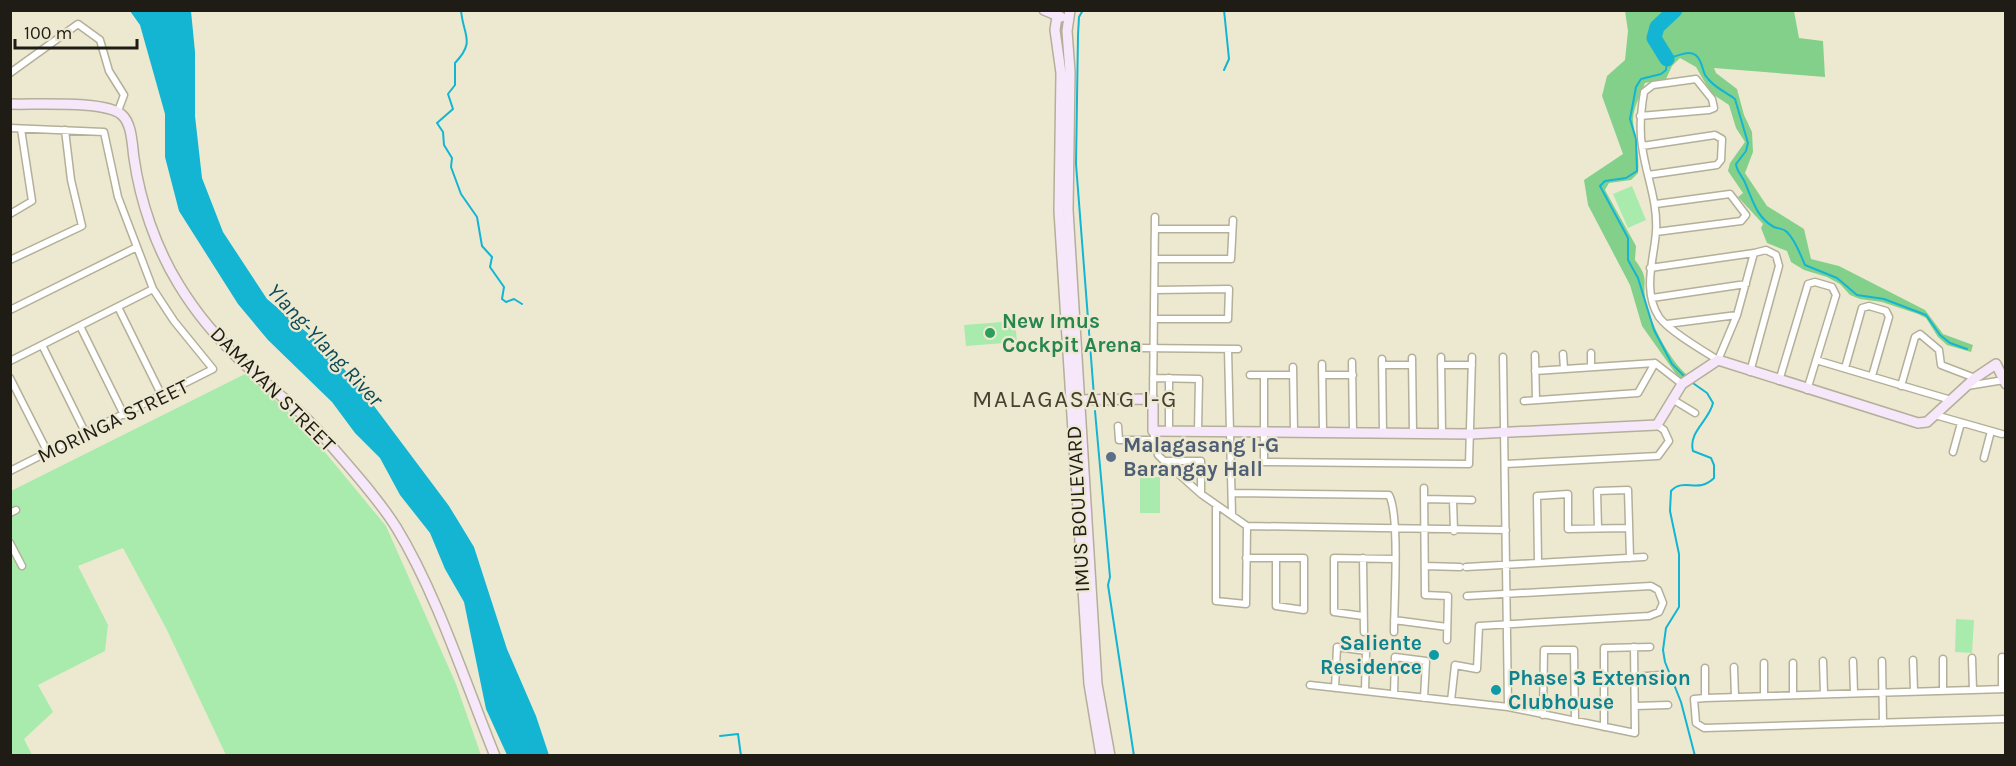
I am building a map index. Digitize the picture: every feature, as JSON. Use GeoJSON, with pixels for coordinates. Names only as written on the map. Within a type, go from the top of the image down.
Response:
{"type":"FeatureCollection","features":[{"type":"Feature","properties":{"kind":"street"},"geometry":{"type":"LineString","coordinates":[[1044,10],[1069,15]]}},
{"type":"Feature","properties":{"kind":"street","name":"IMUS BOULEVARD"},"geometry":{"type":"LineString","coordinates":[[1057,13],[1056,30],[1061,73],[1059,211],[1077,400],[1097,684],[1110,756]]}},
{"type":"Feature","properties":{"kind":"street","name":"IMUS BOULEVARD"},"geometry":{"type":"LineString","coordinates":[[1069,15],[1068,210],[1089,684],[1101,756]]}},
{"type":"Feature","properties":{"kind":"street"},"geometry":{"type":"LineString","coordinates":[[10,73],[78,24],[100,40],[109,71],[124,95],[117,111],[100,107],[10,104]]}},
{"type":"Feature","properties":{"kind":"street"},"geometry":{"type":"LineString","coordinates":[[1640,116],[1710,110],[1715,106],[1699,81],[1693,79],[1649,86],[1644,92],[1640,116],[1642,146],[1656,204],[1656,232],[1650,268],[1652,298],[1659,317],[1667,324],[1718,360],[1911,422],[1927,422],[1934,415],[1976,378],[2000,363],[2005,382],[1967,386]]}},
{"type":"Feature","properties":{"kind":"street","name":"DAMAYAN STREET"},"geometry":{"type":"LineString","coordinates":[[117,111],[127,121],[147,210],[158,243],[179,284],[203,319],[235,354],[311,422],[392,521],[435,607],[495,756]]}},
{"type":"Feature","properties":{"kind":"street"},"geometry":{"type":"LineString","coordinates":[[10,128],[104,132],[117,197],[135,248],[153,289],[10,361]]}},
{"type":"Feature","properties":{"kind":"street"},"geometry":{"type":"LineString","coordinates":[[10,214],[32,201],[21,129]]}},
{"type":"Feature","properties":{"kind":"street"},"geometry":{"type":"LineString","coordinates":[[10,260],[82,228],[71,180],[65,130]]}},
{"type":"Feature","properties":{"kind":"street"},"geometry":{"type":"LineString","coordinates":[[1642,146],[1715,135],[1722,139],[1720,160],[1717,165],[1648,175]]}},
{"type":"Feature","properties":{"kind":"street"},"geometry":{"type":"LineString","coordinates":[[1656,204],[1730,194],[1746,215],[1741,221],[1656,232]]}},
{"type":"Feature","properties":{"kind":"street"},"geometry":{"type":"LineString","coordinates":[[1155,217],[1153,436],[1158,455],[1201,494],[1247,526],[1394,527],[1454,531],[1506,530]]}},
{"type":"Feature","properties":{"kind":"street"},"geometry":{"type":"LineString","coordinates":[[1155,259],[1231,259],[1233,220]]}},
{"type":"Feature","properties":{"kind":"street"},"geometry":{"type":"LineString","coordinates":[[1155,229],[1232,229]]}},
{"type":"Feature","properties":{"kind":"street"},"geometry":{"type":"LineString","coordinates":[[10,310],[135,248]]}},
{"type":"Feature","properties":{"kind":"street"},"geometry":{"type":"LineString","coordinates":[[1650,268],[1754,253],[1772,252],[1776,255],[1779,266],[1750,372]]}},
{"type":"Feature","properties":{"kind":"street"},"geometry":{"type":"LineString","coordinates":[[1657,425],[1672,399],[1687,381],[1718,360],[1737,315],[1754,253]]}},
{"type":"Feature","properties":{"kind":"street"},"geometry":{"type":"LineString","coordinates":[[1779,381],[1807,286],[1812,282],[1832,287],[1836,292],[1807,390]]}},
{"type":"Feature","properties":{"kind":"street"},"geometry":{"type":"LineString","coordinates":[[1652,298],[1746,284]]}},
{"type":"Feature","properties":{"kind":"street","name":"MORINGA STREET"},"geometry":{"type":"LineString","coordinates":[[10,471],[213,369],[174,321],[153,289]]}},
{"type":"Feature","properties":{"kind":"street"},"geometry":{"type":"LineString","coordinates":[[1154,319],[1228,319],[1229,289],[1155,290]]}},
{"type":"Feature","properties":{"kind":"street"},"geometry":{"type":"LineString","coordinates":[[1845,368],[1862,308],[1869,306],[1886,311],[1889,317],[1872,376]]}},
{"type":"Feature","properties":{"kind":"street"},"geometry":{"type":"LineString","coordinates":[[118,307],[162,396]]}},
{"type":"Feature","properties":{"kind":"street"},"geometry":{"type":"LineString","coordinates":[[1667,324],[1737,315]]}},
{"type":"Feature","properties":{"kind":"street"},"geometry":{"type":"LineString","coordinates":[[80,326],[124,415]]}},
{"type":"Feature","properties":{"kind":"street"},"geometry":{"type":"LineString","coordinates":[[1901,386],[1915,338],[1920,334],[1939,350],[1941,365],[1976,378]]}},
{"type":"Feature","properties":{"kind":"street"},"geometry":{"type":"LineString","coordinates":[[42,345],[86,434]]}},
{"type":"Feature","properties":{"kind":"street"},"geometry":{"type":"LineString","coordinates":[[1139,348],[1238,349]]}},
{"type":"Feature","properties":{"kind":"street"},"geometry":{"type":"LineString","coordinates":[[1228,349],[1232,515]]}},
{"type":"Feature","properties":{"kind":"street"},"geometry":{"type":"LineString","coordinates":[[1591,353],[1591,367]]}},
{"type":"Feature","properties":{"kind":"street"},"geometry":{"type":"LineString","coordinates":[[1563,354],[1564,369]]}},
{"type":"Feature","properties":{"kind":"street"},"geometry":{"type":"LineString","coordinates":[[1535,355],[1536,400]]}},
{"type":"Feature","properties":{"kind":"street"},"geometry":{"type":"LineString","coordinates":[[1441,357],[1442,433]]}},
{"type":"Feature","properties":{"kind":"street"},"geometry":{"type":"LineString","coordinates":[[1264,375],[1264,462],[1469,464],[1472,357]]}},
{"type":"Feature","properties":{"kind":"street"},"geometry":{"type":"LineString","coordinates":[[1503,357],[1508,707]]}},
{"type":"Feature","properties":{"kind":"street"},"geometry":{"type":"LineString","coordinates":[[1816,360],[1951,400]]}},
{"type":"Feature","properties":{"kind":"street"},"geometry":{"type":"LineString","coordinates":[[1352,362],[1353,432]]}},
{"type":"Feature","properties":{"kind":"street"},"geometry":{"type":"LineString","coordinates":[[1383,433],[1382,362],[1412,362],[1413,433]]}},
{"type":"Feature","properties":{"kind":"street"},"geometry":{"type":"LineString","coordinates":[[1535,370],[1655,363],[1687,381]]}},
{"type":"Feature","properties":{"kind":"street"},"geometry":{"type":"LineString","coordinates":[[1524,401],[1638,393],[1655,363]]}},
{"type":"Feature","properties":{"kind":"street"},"geometry":{"type":"LineString","coordinates":[[1322,364],[1323,432]]}},
{"type":"Feature","properties":{"kind":"street"},"geometry":{"type":"LineString","coordinates":[[1441,365],[1472,365]]}},
{"type":"Feature","properties":{"kind":"street"},"geometry":{"type":"LineString","coordinates":[[1250,375],[1293,371],[1294,432]]}},
{"type":"Feature","properties":{"kind":"street"},"geometry":{"type":"LineString","coordinates":[[1322,375],[1353,375]]}},
{"type":"Feature","properties":{"kind":"street"},"geometry":{"type":"LineString","coordinates":[[10,378],[48,453]]}},
{"type":"Feature","properties":{"kind":"street"},"geometry":{"type":"LineString","coordinates":[[1154,378],[1199,379],[1198,431]]}},
{"type":"Feature","properties":{"kind":"street"},"geometry":{"type":"LineString","coordinates":[[1169,378],[1169,431]]}},
{"type":"Feature","properties":{"kind":"street"},"geometry":{"type":"LineString","coordinates":[[1077,400],[1153,399]]}},
{"type":"Feature","properties":{"kind":"street"},"geometry":{"type":"LineString","coordinates":[[1672,399],[1695,413]]}},
{"type":"Feature","properties":{"kind":"street"},"geometry":{"type":"LineString","coordinates":[[1934,415],[2002,434]]}},
{"type":"Feature","properties":{"kind":"street"},"geometry":{"type":"LineString","coordinates":[[1953,452],[1961,423]]}},
{"type":"Feature","properties":{"kind":"street"},"geometry":{"type":"LineString","coordinates":[[1118,426],[1119,440],[1153,436],[1169,431],[1471,434],[1657,425],[1664,430],[1669,441],[1658,456],[1505,464]]}},
{"type":"Feature","properties":{"kind":"street"},"geometry":{"type":"LineString","coordinates":[[1984,458],[1991,431]]}},
{"type":"Feature","properties":{"kind":"street"},"geometry":{"type":"LineString","coordinates":[[1164,461],[1201,461],[1201,494]]}},
{"type":"Feature","properties":{"kind":"street"},"geometry":{"type":"LineString","coordinates":[[1424,488],[1425,595],[1448,596],[1447,640]]}},
{"type":"Feature","properties":{"kind":"street"},"geometry":{"type":"LineString","coordinates":[[1598,528],[1597,491],[1628,490],[1630,558]]}},
{"type":"Feature","properties":{"kind":"street"},"geometry":{"type":"LineString","coordinates":[[1232,493],[1389,495],[1394,527],[1394,632]]}},
{"type":"Feature","properties":{"kind":"street"},"geometry":{"type":"LineString","coordinates":[[1538,562],[1537,496],[1568,494],[1568,529],[1629,528]]}},
{"type":"Feature","properties":{"kind":"street"},"geometry":{"type":"LineString","coordinates":[[1424,499],[1472,500]]}},
{"type":"Feature","properties":{"kind":"street"},"geometry":{"type":"LineString","coordinates":[[1453,500],[1454,531]]}},
{"type":"Feature","properties":{"kind":"street"},"geometry":{"type":"LineString","coordinates":[[1216,505],[1216,600],[1246,604],[1247,526]]}},
{"type":"Feature","properties":{"kind":"street"},"geometry":{"type":"LineString","coordinates":[[10,543],[22,566]]}},
{"type":"Feature","properties":{"kind":"street"},"geometry":{"type":"LineString","coordinates":[[1425,566],[1463,567],[1644,557]]}},
{"type":"Feature","properties":{"kind":"street"},"geometry":{"type":"LineString","coordinates":[[1246,558],[1276,558],[1304,558],[1304,610],[1276,606],[1276,558]]}},
{"type":"Feature","properties":{"kind":"street"},"geometry":{"type":"LineString","coordinates":[[1364,616],[1338,615],[1333,608],[1334,558],[1394,558]]}},
{"type":"Feature","properties":{"kind":"street"},"geometry":{"type":"LineString","coordinates":[[1363,558],[1364,632]]}},
{"type":"Feature","properties":{"kind":"street"},"geometry":{"type":"LineString","coordinates":[[1452,701],[1455,665],[1477,669],[1479,626],[1649,616],[1659,612],[1663,603],[1658,590],[1651,586],[1467,596]]}},
{"type":"Feature","properties":{"kind":"street"},"geometry":{"type":"LineString","coordinates":[[1394,620],[1447,627]]}},
{"type":"Feature","properties":{"kind":"street"},"geometry":{"type":"LineString","coordinates":[[1335,688],[1337,647],[1366,651],[1365,691]]}},
{"type":"Feature","properties":{"kind":"street"},"geometry":{"type":"LineString","coordinates":[[1310,685],[1508,707],[1635,733],[1634,647]]}},
{"type":"Feature","properties":{"kind":"street"},"geometry":{"type":"LineString","coordinates":[[1604,727],[1604,648],[1650,647]]}},
{"type":"Feature","properties":{"kind":"street"},"geometry":{"type":"LineString","coordinates":[[1544,715],[1544,650],[1574,650],[1575,721]]}},
{"type":"Feature","properties":{"kind":"street"},"geometry":{"type":"LineString","coordinates":[[1394,694],[1395,657],[1426,661],[1424,698]]}},
{"type":"Feature","properties":{"kind":"street"},"geometry":{"type":"LineString","coordinates":[[2002,657],[2004,689],[1694,700],[1696,723],[1701,727],[2006,719]]}},
{"type":"Feature","properties":{"kind":"street"},"geometry":{"type":"LineString","coordinates":[[1972,658],[1973,690]]}},
{"type":"Feature","properties":{"kind":"street"},"geometry":{"type":"LineString","coordinates":[[1942,659],[1943,691]]}},
{"type":"Feature","properties":{"kind":"street"},"geometry":{"type":"LineString","coordinates":[[1882,660],[1883,723]]}},
{"type":"Feature","properties":{"kind":"street"},"geometry":{"type":"LineString","coordinates":[[1913,660],[1914,691]]}},
{"type":"Feature","properties":{"kind":"street"},"geometry":{"type":"LineString","coordinates":[[1853,661],[1854,693]]}},
{"type":"Feature","properties":{"kind":"street"},"geometry":{"type":"LineString","coordinates":[[1823,662],[1824,694]]}},
{"type":"Feature","properties":{"kind":"street"},"geometry":{"type":"LineString","coordinates":[[1764,663],[1764,696]]}},
{"type":"Feature","properties":{"kind":"street"},"geometry":{"type":"LineString","coordinates":[[1793,663],[1793,695]]}},
{"type":"Feature","properties":{"kind":"street"},"geometry":{"type":"LineString","coordinates":[[1734,667],[1735,697]]}},
{"type":"Feature","properties":{"kind":"street"},"geometry":{"type":"LineString","coordinates":[[1705,668],[1705,698]]}},
{"type":"Feature","properties":{"kind":"street"},"geometry":{"type":"LineString","coordinates":[[1634,676],[1660,675]]}},
{"type":"Feature","properties":{"kind":"street"},"geometry":{"type":"LineString","coordinates":[[1635,706],[1668,705]]}},
{"type":"Feature","properties":{"kind":"green space"},"geometry":{"type":"Polygon","coordinates":[[[1625,11],[1794,11],[1799,38],[1823,41],[1825,77],[1714,68],[1716,73],[1737,89],[1744,115],[1752,132],[1753,152],[1745,173],[1767,206],[1804,229],[1811,259],[1839,266],[1925,310],[1943,334],[1973,345],[1971,352],[1947,345],[1938,337],[1926,318],[1882,302],[1850,295],[1840,284],[1827,277],[1804,270],[1791,262],[1787,251],[1767,243],[1761,228],[1763,224],[1738,197],[1743,193],[1728,171],[1730,163],[1745,142],[1736,128],[1729,105],[1711,93],[1696,67],[1680,58],[1672,66],[1666,79],[1645,83],[1636,106],[1633,120],[1638,173],[1631,180],[1609,183],[1605,190],[1636,246],[1635,260],[1643,272],[1646,303],[1652,322],[1662,342],[1687,375],[1682,379],[1676,374],[1642,326],[1630,285],[1588,205],[1584,180],[1623,154],[1602,96],[1607,76],[1625,60],[1628,31],[1625,11]]]}},
{"type":"Feature","properties":{"kind":"green space"},"geometry":{"type":"Polygon","coordinates":[[[1632,186],[1646,220],[1628,228],[1613,194],[1632,186]]]}},
{"type":"Feature","properties":{"kind":"green space","name":"New Imus Cockpit Arena"},"geometry":{"type":"Polygon","coordinates":[[[1015,321],[1017,342],[966,346],[964,325],[1015,321]]]}},
{"type":"Feature","properties":{"kind":"green space"},"geometry":{"type":"Polygon","coordinates":[[[247,373],[305,428],[386,526],[456,684],[481,755],[226,755],[166,628],[123,548],[78,566],[108,625],[105,651],[38,685],[53,712],[24,739],[32,755],[11,756],[11,491],[247,373]]]}},
{"type":"Feature","properties":{"kind":"green space"},"geometry":{"type":"Polygon","coordinates":[[[1140,477],[1160,477],[1160,513],[1140,513],[1140,477]]]}},
{"type":"Feature","properties":{"kind":"green space"},"geometry":{"type":"Polygon","coordinates":[[[1956,619],[1974,620],[1972,653],[1955,652],[1956,619]]]}},
{"type":"Feature","properties":{"kind":"water"},"geometry":{"type":"Polygon","coordinates":[[[130,11],[191,11],[195,52],[195,116],[202,178],[223,232],[267,299],[329,351],[365,394],[449,506],[474,547],[507,649],[536,716],[549,755],[507,755],[486,709],[464,602],[445,569],[430,533],[400,495],[380,458],[355,433],[332,402],[268,340],[238,304],[179,211],[165,157],[165,114],[140,25],[130,11]]]}},
{"type":"Feature","properties":{"kind":"waterway"},"geometry":{"type":"LineString","coordinates":[[461,10],[467,43],[455,63],[455,85],[448,94],[453,109],[437,123],[443,132],[444,145],[452,158],[451,167],[461,194],[477,217],[482,246],[492,257],[490,267],[504,287],[502,299],[506,302],[514,299],[522,304]]}},
{"type":"Feature","properties":{"kind":"waterway"},"geometry":{"type":"LineString","coordinates":[[1083,10],[1079,17],[1078,35],[1076,164],[1094,396]]}},
{"type":"Feature","properties":{"kind":"waterway"},"geometry":{"type":"LineString","coordinates":[[1224,10],[1229,59],[1224,70]]}},
{"type":"Feature","properties":{"kind":"waterway"},"geometry":{"type":"LineString","coordinates":[[1667,59],[1654,38],[1657,27],[1675,10]]}},
{"type":"Feature","properties":{"kind":"waterway"},"geometry":{"type":"LineString","coordinates":[[1686,378],[1672,364],[1654,330],[1638,278],[1628,260],[1628,238],[1600,186],[1605,181],[1626,178],[1637,171],[1636,139],[1630,119],[1636,87],[1641,79],[1661,74],[1666,70],[1667,59],[1685,53],[1697,56],[1708,79],[1735,99],[1748,143],[1746,151],[1736,164],[1738,170],[1763,219],[1787,232],[1805,265],[1837,278],[1857,295],[1884,299],[1926,315],[1940,335],[1950,343],[1967,349]]}},
{"type":"Feature","properties":{"kind":"waterway"},"geometry":{"type":"LineString","coordinates":[[1690,381],[1707,393],[1713,403],[1696,432],[1692,444],[1693,451],[1711,458],[1714,465],[1714,478],[1702,485],[1681,485],[1671,491],[1670,511],[1679,554],[1679,607],[1666,628],[1663,650],[1665,662],[1681,702],[1695,756]]}},
{"type":"Feature","properties":{"kind":"waterway"},"geometry":{"type":"LineString","coordinates":[[1095,411],[1110,577],[1108,585],[1134,756]]}},
{"type":"Feature","properties":{"kind":"waterway"},"geometry":{"type":"LineString","coordinates":[[720,736],[738,734],[741,756]]}},
{"type":"Feature","properties":{"kind":"place","name":"New Imus Cockpit Arena"},"geometry":{"type":"Point","coordinates":[990,333]}},
{"type":"Feature","properties":{"kind":"place","name":"Malagasang I-G Barangay Hall"},"geometry":{"type":"Point","coordinates":[1111,457]}},
{"type":"Feature","properties":{"kind":"place","name":"Saliente Residence"},"geometry":{"type":"Point","coordinates":[1434,655]}},
{"type":"Feature","properties":{"kind":"place","name":"Phase 3 Extension Clubhouse"},"geometry":{"type":"Point","coordinates":[1496,690]}},
{"type":"Feature","properties":{"kind":"district","name":"MALAGASANG I-G"},"geometry":{"type":"Point","coordinates":[1075,399]}},
{"type":"Feature","properties":{"kind":"water label","name":"Ylang-Ylang River"},"geometry":{"type":"Point","coordinates":[325,345]}}]}
